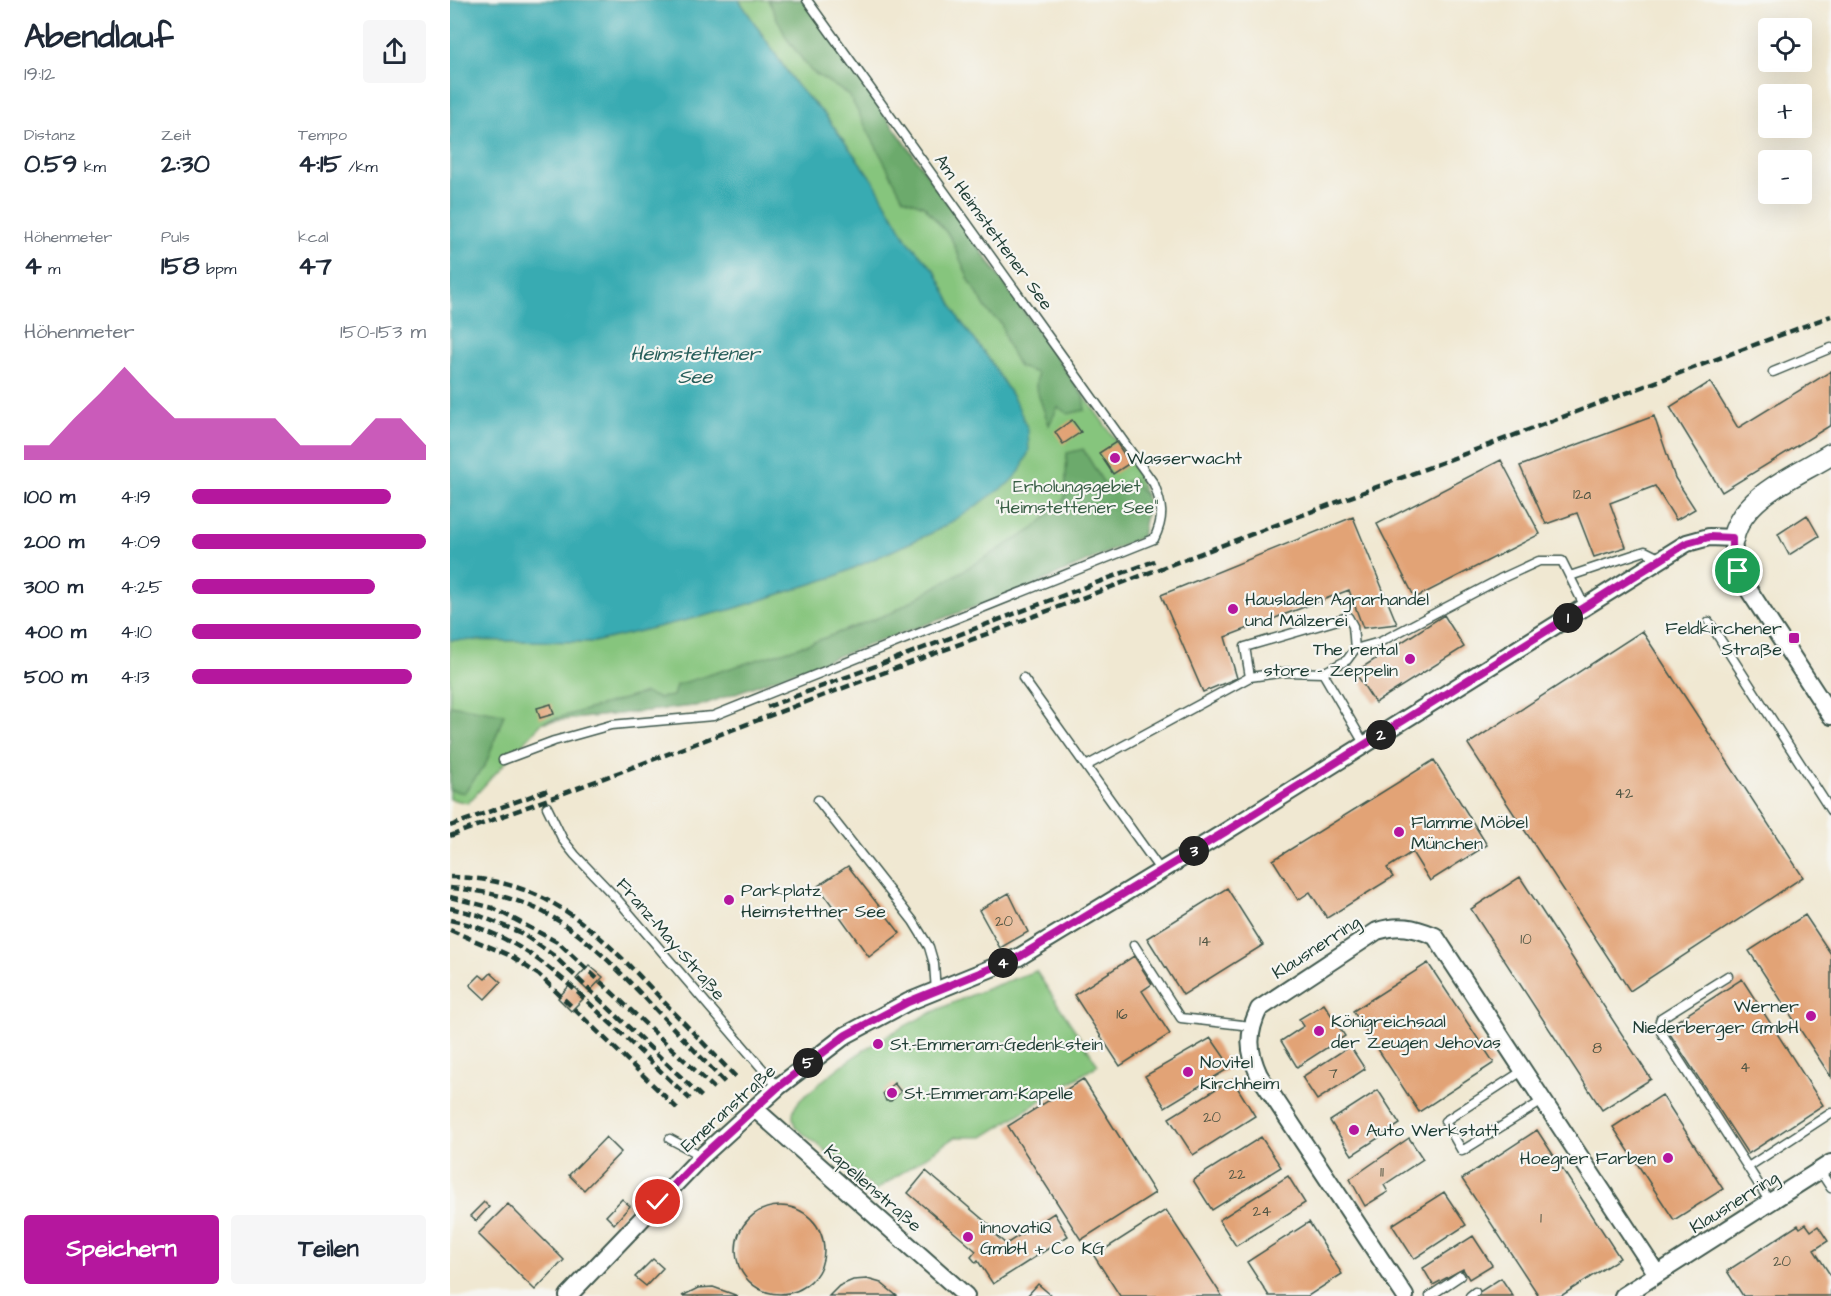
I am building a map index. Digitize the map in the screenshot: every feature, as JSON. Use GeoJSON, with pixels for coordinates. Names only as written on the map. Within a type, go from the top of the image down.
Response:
{"type":"FeatureCollection","features":[{"type":"Feature","properties":{"kind":"street"},"geometry":{"type":"LineString","coordinates":[[1831,454],[1749,506],[1735,527],[1732,538],[1735,562],[1750,592],[1831,716]]}},
{"type":"Feature","properties":{"kind":"street"},"geometry":{"type":"LineString","coordinates":[[936,991],[1019,957],[1365,745],[1661,558],[1699,538],[1732,538]]}},
{"type":"Feature","properties":{"kind":"street","name":"Klausnerring"},"geometry":{"type":"LineString","coordinates":[[1251,1026],[1259,1009],[1377,931],[1393,926],[1411,927],[1435,936],[1657,1274]]}},
{"type":"Feature","properties":{"kind":"street","name":"Emeranstraße"},"geometry":{"type":"LineString","coordinates":[[568,1296],[702,1156],[778,1087],[846,1035],[908,1002],[936,991]]}},
{"type":"Feature","properties":{"kind":"street"},"geometry":{"type":"LineString","coordinates":[[1251,1026],[1249,1041],[1251,1057],[1259,1075],[1405,1296]]}},
{"type":"Feature","properties":{"kind":"street","name":"Kapellenstraße"},"geometry":{"type":"LineString","coordinates":[[755,1109],[966,1296]]}},
{"type":"Feature","properties":{"kind":"street","name":"Klausnerring"},"geometry":{"type":"LineString","coordinates":[[1623,1296],[1825,1167]]}},
{"type":"Feature","properties":{"kind":"lane","name":"Am Heimstettener See"},"geometry":{"type":"LineString","coordinates":[[503,760],[554,741],[611,725],[714,716],[1154,539],[1162,522],[1162,505],[1154,484],[807,0]]}},
{"type":"Feature","properties":{"kind":"lane"},"geometry":{"type":"LineString","coordinates":[[1773,372],[1831,348]]}},
{"type":"Feature","properties":{"kind":"lane"},"geometry":{"type":"LineString","coordinates":[[1570,576],[1645,551],[1661,558]]}},
{"type":"Feature","properties":{"kind":"lane"},"geometry":{"type":"LineString","coordinates":[[1086,766],[1250,677],[1286,672],[1323,673],[1347,660],[1355,649],[1380,642],[1539,561],[1562,561],[1585,607]]}},
{"type":"Feature","properties":{"kind":"lane"},"geometry":{"type":"LineString","coordinates":[[1250,677],[1245,647],[1348,617],[1353,626],[1355,649]]}},
{"type":"Feature","properties":{"kind":"lane"},"geometry":{"type":"LineString","coordinates":[[1709,622],[1831,811]]}},
{"type":"Feature","properties":{"kind":"lane"},"geometry":{"type":"LineString","coordinates":[[1323,673],[1365,745]]}},
{"type":"Feature","properties":{"kind":"lane"},"geometry":{"type":"LineString","coordinates":[[1023,678],[1161,871]]}},
{"type":"Feature","properties":{"kind":"lane"},"geometry":{"type":"LineString","coordinates":[[818,800],[913,921],[929,947],[934,964],[936,991]]}},
{"type":"Feature","properties":{"kind":"lane","name":"Franz-May-Straße"},"geometry":{"type":"LineString","coordinates":[[547,807],[563,840],[575,855],[617,899],[778,1087]]}},
{"type":"Feature","properties":{"kind":"lane"},"geometry":{"type":"LineString","coordinates":[[1134,945],[1181,1018],[1215,1020],[1251,1026]]}},
{"type":"Feature","properties":{"kind":"lane"},"geometry":{"type":"LineString","coordinates":[[1728,976],[1661,1018],[1658,1027],[1770,1202]]}},
{"type":"Feature","properties":{"kind":"lane"},"geometry":{"type":"LineString","coordinates":[[1524,1070],[1445,1121],[1462,1151],[1544,1100]]}},
{"type":"Feature","properties":{"kind":"lane"},"geometry":{"type":"LineString","coordinates":[[1748,1167],[1831,1113]]}},
{"type":"Feature","properties":{"kind":"lane"},"geometry":{"type":"LineString","coordinates":[[670,1139],[702,1156]]}},
{"type":"Feature","properties":{"kind":"lane"},"geometry":{"type":"LineString","coordinates":[[1825,1167],[1831,1188]]}},
{"type":"Feature","properties":{"kind":"lane"},"geometry":{"type":"LineString","coordinates":[[1430,1296],[1460,1276]]}},
{"type":"Feature","properties":{"kind":"green space","name":"Erholungsgebiet \"Heimstettener See\""},"geometry":{"type":"Polygon","coordinates":[[[739,0],[804,0],[1132,463],[1148,501],[1142,537],[702,705],[543,722],[468,803],[450,799],[450,640],[594,642],[733,609],[836,576],[936,531],[1009,483],[1017,404],[989,359],[959,319],[935,271],[907,240],[874,182],[825,115],[796,85],[739,0]]]}},
{"type":"Feature","properties":{"kind":"green space"},"geometry":{"type":"Polygon","coordinates":[[[768,0],[804,0],[1083,396],[1085,410],[1068,414],[1058,407],[1049,425],[1036,388],[1037,373],[1019,367],[1007,344],[1001,323],[989,313],[969,280],[951,238],[924,206],[903,198],[849,95],[811,71],[787,39],[768,0]]]}},
{"type":"Feature","properties":{"kind":"green space"},"geometry":{"type":"Polygon","coordinates":[[[1083,449],[1106,487],[1117,486],[1133,479],[1148,501],[1142,537],[1025,589],[702,705],[543,722],[645,693],[658,698],[673,696],[676,685],[811,643],[893,612],[1032,530],[1065,498],[1067,453],[1083,449]]]}},
{"type":"Feature","properties":{"kind":"green space"},"geometry":{"type":"Polygon","coordinates":[[[450,705],[504,714],[486,764],[464,793],[450,790],[450,705]]]}},
{"type":"Feature","properties":{"kind":"green space"},"geometry":{"type":"Polygon","coordinates":[[[1036,971],[1098,1065],[983,1137],[955,1137],[876,1190],[795,1127],[793,1114],[801,1100],[837,1069],[863,1051],[890,1034],[947,1005],[1036,971]]]}},
{"type":"Feature","properties":{"kind":"water","name":"Heimstettener See"},"geometry":{"type":"Polygon","coordinates":[[[450,0],[739,0],[796,85],[825,115],[874,182],[907,240],[935,271],[959,319],[989,359],[1017,404],[1028,430],[1029,451],[1020,471],[1009,483],[936,531],[836,576],[733,609],[594,642],[450,640],[450,0]]]}},
{"type":"Feature","properties":{"kind":"building"},"geometry":{"type":"Polygon","coordinates":[[[1831,371],[1831,425],[1722,492],[1670,407],[1710,382],[1738,428],[1831,371]]]}},
{"type":"Feature","properties":{"kind":"building"},"geometry":{"type":"Polygon","coordinates":[[[1654,416],[1675,478],[1695,509],[1676,520],[1655,486],[1610,503],[1626,547],[1594,557],[1577,513],[1546,524],[1520,466],[1654,416]]]}},
{"type":"Feature","properties":{"kind":"building"},"geometry":{"type":"Polygon","coordinates":[[[1072,420],[1081,432],[1063,444],[1055,432],[1072,420]]]}},
{"type":"Feature","properties":{"kind":"building","name":"Wasserwacht"},"geometry":{"type":"Polygon","coordinates":[[[1116,442],[1130,463],[1113,474],[1099,453],[1116,442]]]}},
{"type":"Feature","properties":{"kind":"building"},"geometry":{"type":"Polygon","coordinates":[[[1501,460],[1540,534],[1415,598],[1377,524],[1501,460]]]}},
{"type":"Feature","properties":{"kind":"building"},"geometry":{"type":"Polygon","coordinates":[[[1807,515],[1819,536],[1789,555],[1778,534],[1807,515]]]}},
{"type":"Feature","properties":{"kind":"building","name":"Hausladen Agrarhandel und Mälzerei"},"geometry":{"type":"Polygon","coordinates":[[[1353,517],[1397,624],[1363,628],[1349,590],[1225,637],[1237,678],[1203,692],[1161,595],[1353,517]]]}},
{"type":"Feature","properties":{"kind":"building","name":"The rental store - Zeppelin"},"geometry":{"type":"Polygon","coordinates":[[[1444,615],[1464,647],[1375,703],[1355,672],[1444,615]]]}},
{"type":"Feature","properties":{"kind":"building"},"geometry":{"type":"Polygon","coordinates":[[[1642,631],[1803,877],[1630,991],[1468,744],[1642,631]]]}},
{"type":"Feature","properties":{"kind":"building"},"geometry":{"type":"Polygon","coordinates":[[[551,704],[554,714],[540,718],[537,708],[551,704]]]}},
{"type":"Feature","properties":{"kind":"building","name":"Flamme Möbel München"},"geometry":{"type":"Polygon","coordinates":[[[1434,760],[1487,845],[1430,881],[1412,852],[1387,868],[1393,877],[1327,918],[1310,892],[1298,900],[1273,860],[1434,760]]]}},
{"type":"Feature","properties":{"kind":"building"},"geometry":{"type":"Polygon","coordinates":[[[848,866],[900,933],[869,957],[818,886],[848,866]]]}},
{"type":"Feature","properties":{"kind":"building"},"geometry":{"type":"Polygon","coordinates":[[[1520,877],[1651,1079],[1602,1110],[1471,909],[1520,877]]]}},
{"type":"Feature","properties":{"kind":"building"},"geometry":{"type":"Polygon","coordinates":[[[1227,888],[1263,945],[1183,995],[1147,938],[1227,888]]]}},
{"type":"Feature","properties":{"kind":"building"},"geometry":{"type":"Polygon","coordinates":[[[1009,893],[1028,932],[1000,948],[979,910],[1009,893]]]}},
{"type":"Feature","properties":{"kind":"building","name":"Werner Niederberger GmbH"},"geometry":{"type":"Polygon","coordinates":[[[1805,915],[1831,954],[1831,1077],[1749,951],[1805,915]]]}},
{"type":"Feature","properties":{"kind":"building"},"geometry":{"type":"Polygon","coordinates":[[[1134,956],[1152,984],[1142,991],[1170,1034],[1120,1066],[1074,995],[1134,956]]]}},
{"type":"Feature","properties":{"kind":"building"},"geometry":{"type":"Polygon","coordinates":[[[1428,963],[1494,1063],[1419,1112],[1353,1011],[1428,963]]]}},
{"type":"Feature","properties":{"kind":"building"},"geometry":{"type":"Polygon","coordinates":[[[589,965],[603,977],[589,992],[576,979],[589,965]]]}},
{"type":"Feature","properties":{"kind":"building"},"geometry":{"type":"Polygon","coordinates":[[[491,973],[501,982],[485,999],[470,985],[480,975],[485,979],[491,973]]]}},
{"type":"Feature","properties":{"kind":"building"},"geometry":{"type":"Polygon","coordinates":[[[1742,979],[1823,1105],[1748,1154],[1666,1028],[1742,979]]]}},
{"type":"Feature","properties":{"kind":"building"},"geometry":{"type":"Polygon","coordinates":[[[571,984],[585,997],[571,1011],[558,998],[571,984]]]}},
{"type":"Feature","properties":{"kind":"building","name":"Königreichsaal der Zeugen Jehovas"},"geometry":{"type":"Polygon","coordinates":[[[1324,1004],[1345,1036],[1297,1067],[1281,1041],[1304,1026],[1299,1019],[1324,1004]]]}},
{"type":"Feature","properties":{"kind":"building"},"geometry":{"type":"Polygon","coordinates":[[[1211,1038],[1231,1067],[1165,1107],[1145,1076],[1211,1038]]]}},
{"type":"Feature","properties":{"kind":"building"},"geometry":{"type":"Polygon","coordinates":[[[1350,1046],[1365,1069],[1317,1100],[1302,1077],[1350,1046]]]}},
{"type":"Feature","properties":{"kind":"building"},"geometry":{"type":"Polygon","coordinates":[[[1083,1079],[1155,1193],[1081,1240],[1008,1126],[1083,1079]]]}},
{"type":"Feature","properties":{"kind":"building"},"geometry":{"type":"Polygon","coordinates":[[[1232,1079],[1255,1116],[1193,1155],[1169,1118],[1232,1079]]]}},
{"type":"Feature","properties":{"kind":"building","name":"St.-Emmeram-Kapelle"},"geometry":{"type":"Polygon","coordinates":[[[894,1083],[901,1092],[891,1101],[886,1101],[883,1093],[894,1083]]]}},
{"type":"Feature","properties":{"kind":"building"},"geometry":{"type":"Polygon","coordinates":[[[1378,1090],[1400,1124],[1352,1155],[1330,1121],[1378,1090]]]}},
{"type":"Feature","properties":{"kind":"building","name":"Hoegner Farben"},"geometry":{"type":"Polygon","coordinates":[[[1662,1095],[1723,1189],[1674,1220],[1613,1127],[1662,1095]]]}},
{"type":"Feature","properties":{"kind":"building"},"geometry":{"type":"Polygon","coordinates":[[[1537,1130],[1620,1258],[1561,1296],[1539,1296],[1462,1179],[1537,1130]]]}},
{"type":"Feature","properties":{"kind":"building"},"geometry":{"type":"Polygon","coordinates":[[[606,1137],[621,1152],[584,1190],[569,1175],[606,1137]]]}},
{"type":"Feature","properties":{"kind":"building"},"geometry":{"type":"Polygon","coordinates":[[[1261,1137],[1281,1167],[1212,1210],[1193,1180],[1261,1137]]]}},
{"type":"Feature","properties":{"kind":"building"},"geometry":{"type":"Polygon","coordinates":[[[1409,1138],[1423,1159],[1384,1185],[1388,1192],[1365,1206],[1350,1179],[1409,1138]]]}},
{"type":"Feature","properties":{"kind":"building"},"geometry":{"type":"Polygon","coordinates":[[[926,1171],[994,1229],[992,1232],[1006,1244],[1054,1213],[1068,1236],[993,1284],[978,1261],[976,1263],[971,1257],[976,1251],[908,1193],[926,1171]]]}},
{"type":"Feature","properties":{"kind":"building"},"geometry":{"type":"Polygon","coordinates":[[[1288,1176],[1305,1203],[1236,1246],[1219,1220],[1288,1176]]]}},
{"type":"Feature","properties":{"kind":"building"},"geometry":{"type":"Polygon","coordinates":[[[1444,1192],[1466,1225],[1414,1259],[1392,1225],[1444,1192]]]}},
{"type":"Feature","properties":{"kind":"building"},"geometry":{"type":"Polygon","coordinates":[[[622,1199],[630,1206],[614,1224],[606,1216],[622,1199]]]}},
{"type":"Feature","properties":{"kind":"building"},"geometry":{"type":"Polygon","coordinates":[[[484,1202],[489,1207],[476,1221],[470,1216],[484,1202]]]}},
{"type":"Feature","properties":{"kind":"building"},"geometry":{"type":"Polygon","coordinates":[[[508,1204],[564,1260],[535,1290],[478,1234],[508,1204]]]}},
{"type":"Feature","properties":{"kind":"building"},"geometry":{"type":"Polygon","coordinates":[[[780,1206],[805,1213],[817,1225],[824,1250],[817,1275],[805,1287],[780,1294],[755,1287],[743,1275],[736,1250],[743,1225],[755,1213],[780,1206]]]}},
{"type":"Feature","properties":{"kind":"building"},"geometry":{"type":"Polygon","coordinates":[[[1166,1210],[1222,1296],[1120,1296],[1094,1256],[1166,1210]]]}},
{"type":"Feature","properties":{"kind":"building"},"geometry":{"type":"Polygon","coordinates":[[[1309,1222],[1342,1274],[1308,1296],[1269,1296],[1247,1262],[1309,1222]]]}},
{"type":"Feature","properties":{"kind":"building"},"geometry":{"type":"Polygon","coordinates":[[[1806,1224],[1811,1231],[1818,1226],[1828,1241],[1814,1250],[1831,1276],[1831,1296],[1743,1296],[1727,1271],[1798,1225],[1800,1228],[1806,1224]]]}},
{"type":"Feature","properties":{"kind":"building"},"geometry":{"type":"Polygon","coordinates":[[[1473,1236],[1492,1265],[1469,1279],[1463,1269],[1433,1285],[1423,1268],[1473,1236]]]}},
{"type":"Feature","properties":{"kind":"building"},"geometry":{"type":"Polygon","coordinates":[[[653,1259],[663,1268],[646,1286],[635,1277],[653,1259]]]}},
{"type":"Feature","properties":{"kind":"building"},"geometry":{"type":"Polygon","coordinates":[[[1501,1278],[1513,1296],[1473,1296],[1501,1278]]]}},
{"type":"Feature","properties":{"kind":"building"},"geometry":{"type":"Polygon","coordinates":[[[867,1279],[881,1283],[897,1296],[829,1296],[839,1286],[853,1280],[867,1279]]]}},
{"type":"Feature","properties":{"kind":"building"},"geometry":{"type":"Polygon","coordinates":[[[1038,1284],[1052,1296],[1027,1296],[1038,1284]]]}},
{"type":"Feature","properties":{"kind":"building"},"geometry":{"type":"Polygon","coordinates":[[[713,1287],[738,1296],[682,1296],[698,1288],[713,1287]]]}},
{"type":"Feature","properties":{"kind":"railway"},"geometry":{"type":"LineString","coordinates":[[450,836],[1831,316]]}},
{"type":"Feature","properties":{"kind":"railway"},"geometry":{"type":"LineString","coordinates":[[767,707],[1157,560]]}},
{"type":"Feature","properties":{"kind":"railway"},"geometry":{"type":"LineString","coordinates":[[450,826],[548,790]]}},
{"type":"Feature","properties":{"kind":"railway"},"geometry":{"type":"LineString","coordinates":[[450,877],[483,879],[512,886],[539,896],[586,925],[629,965],[736,1077]]}},
{"type":"Feature","properties":{"kind":"railway"},"geometry":{"type":"LineString","coordinates":[[450,888],[483,892],[511,899],[559,921],[581,936],[623,975],[727,1085]]}},
{"type":"Feature","properties":{"kind":"railway"},"geometry":{"type":"LineString","coordinates":[[450,897],[493,908],[559,943],[714,1088]]}},
{"type":"Feature","properties":{"kind":"railway"},"geometry":{"type":"LineString","coordinates":[[450,908],[478,915],[521,933],[553,955],[704,1099]]}},
{"type":"Feature","properties":{"kind":"railway"},"geometry":{"type":"LineString","coordinates":[[450,920],[496,935],[536,958],[572,987],[690,1099]]}},
{"type":"Feature","properties":{"kind":"railway"},"geometry":{"type":"LineString","coordinates":[[450,930],[511,956],[539,975],[679,1110]]}},
{"type":"Feature","properties":{"kind":"place","name":"Wasserwacht"},"geometry":{"type":"Point","coordinates":[1115,458]}},
{"type":"Feature","properties":{"kind":"place","name":"Hausladen Agrarhandel und Mälzerei"},"geometry":{"type":"Point","coordinates":[1233,609]}},
{"type":"Feature","properties":{"kind":"place","name":"Feldkirchener Straße"},"geometry":{"type":"Point","coordinates":[1794,638]}},
{"type":"Feature","properties":{"kind":"place","name":"The rental store - Zeppelin"},"geometry":{"type":"Point","coordinates":[1410,659]}},
{"type":"Feature","properties":{"kind":"place","name":"Flamme Möbel München"},"geometry":{"type":"Point","coordinates":[1399,832]}},
{"type":"Feature","properties":{"kind":"place","name":"Parkplatz Heimstettner See"},"geometry":{"type":"Point","coordinates":[729,900]}},
{"type":"Feature","properties":{"kind":"place","name":"Werner Niederberger GmbH"},"geometry":{"type":"Point","coordinates":[1811,1016]}},
{"type":"Feature","properties":{"kind":"place","name":"Königreichsaal der Zeugen Jehovas"},"geometry":{"type":"Point","coordinates":[1319,1031]}},
{"type":"Feature","properties":{"kind":"place","name":"St.-Emmeram-Gedenkstein"},"geometry":{"type":"Point","coordinates":[878,1044]}},
{"type":"Feature","properties":{"kind":"place","name":"Novitel Kirchheim"},"geometry":{"type":"Point","coordinates":[1188,1072]}},
{"type":"Feature","properties":{"kind":"place","name":"St.-Emmeram-Kapelle"},"geometry":{"type":"Point","coordinates":[892,1093]}},
{"type":"Feature","properties":{"kind":"place","name":"Auto Werkstatt"},"geometry":{"type":"Point","coordinates":[1354,1130]}},
{"type":"Feature","properties":{"kind":"place","name":"Hoegner Farben"},"geometry":{"type":"Point","coordinates":[1668,1158]}},
{"type":"Feature","properties":{"kind":"place","name":"innovatiQ GmbH + Co KG"},"geometry":{"type":"Point","coordinates":[968,1237]}},
{"type":"Feature","properties":{"kind":"route"},"geometry":{"type":"LineString","coordinates":[[658,1202],[702,1156],[778,1087],[846,1035],[908,1002],[1019,957],[1225,832],[1687,543],[1699,538],[1732,538],[1732,553],[1738,571]]}}]}
